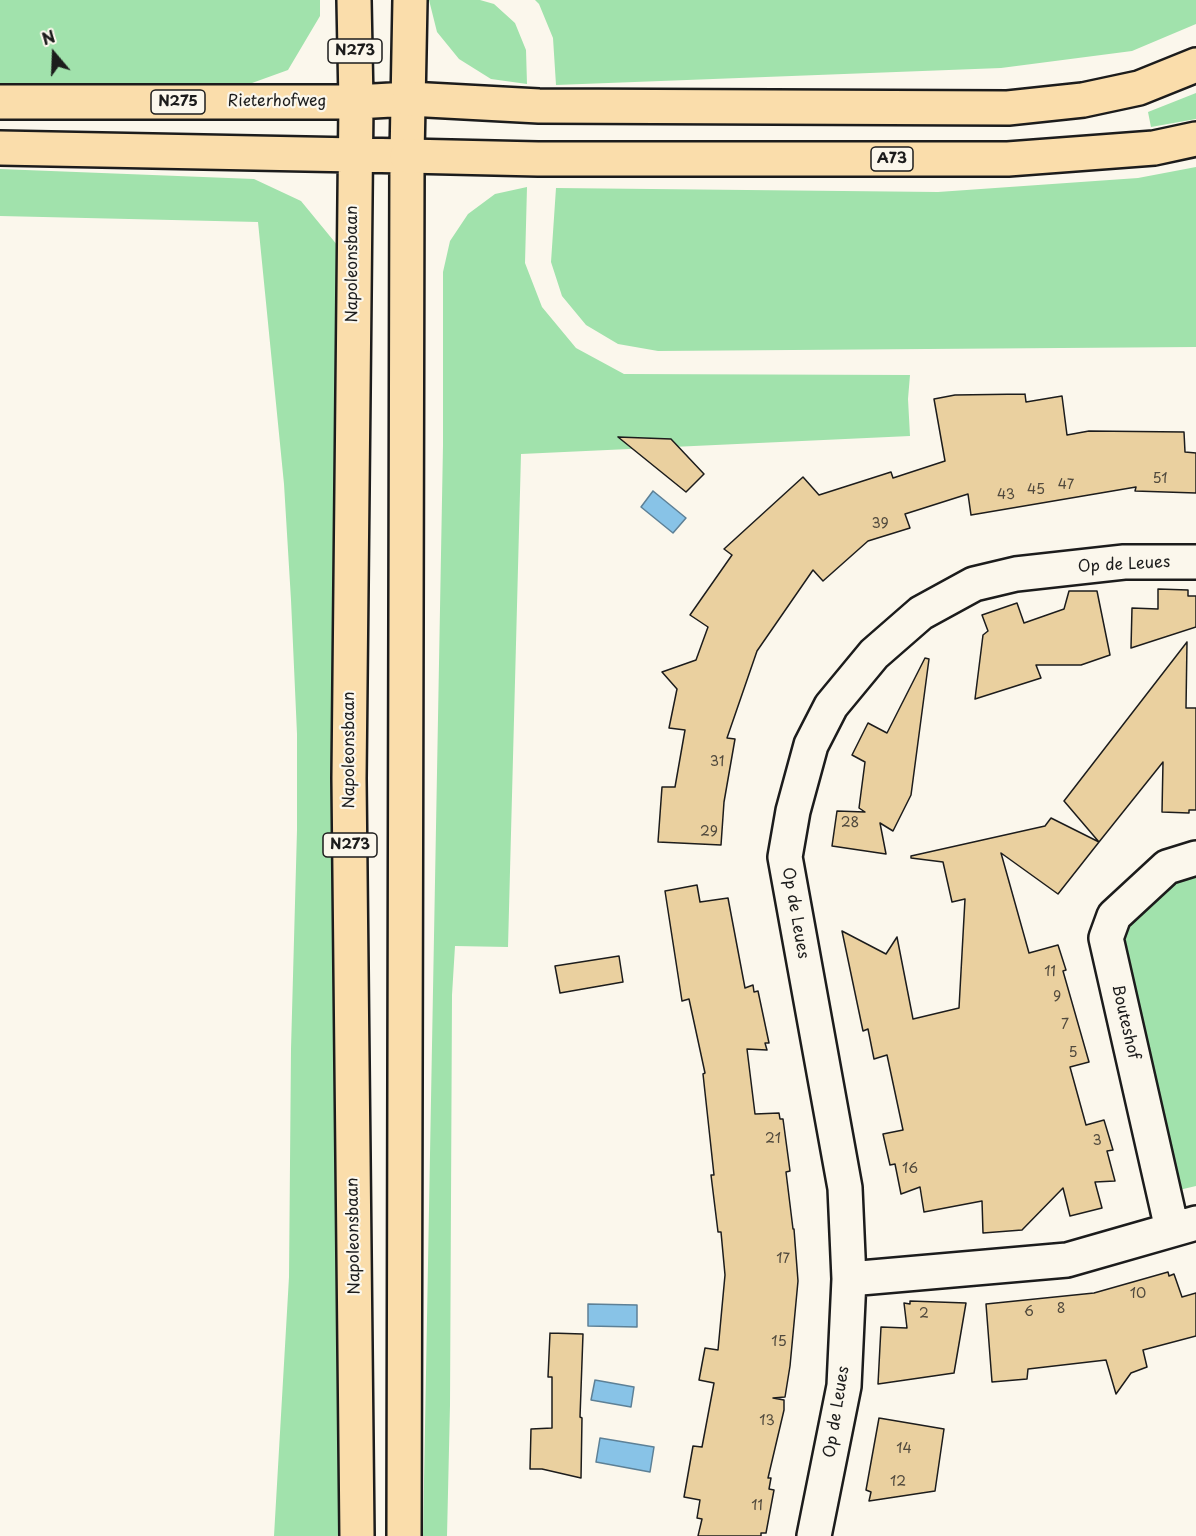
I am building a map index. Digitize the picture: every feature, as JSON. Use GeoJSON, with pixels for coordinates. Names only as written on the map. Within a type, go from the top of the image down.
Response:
{"type":"FeatureCollection","features":[{"type":"Feature","properties":{"kind":"main road","name":"Napoleonsbaan"},"geometry":{"type":"LineString","coordinates":[[354,0],[356,102],[349,778],[357,1536]]}},
{"type":"Feature","properties":{"kind":"main road"},"geometry":{"type":"LineString","coordinates":[[404,1536],[407,156],[410,0]]}},
{"type":"Feature","properties":{"kind":"main road","name":"Rieterhofweg"},"geometry":{"type":"LineString","coordinates":[[0,102],[356,102],[409,99],[539,106],[1008,108],[1083,100],[1139,88],[1196,65]]}},
{"type":"Feature","properties":{"kind":"main road","name":"A73"},"geometry":{"type":"LineString","coordinates":[[407,156],[550,159],[1008,159],[1154,148],[1196,139]]}},
{"type":"Feature","properties":{"kind":"main road"},"geometry":{"type":"LineString","coordinates":[[0,148],[407,156]]}},
{"type":"Feature","properties":{"kind":"street","name":"Op de Leues"},"geometry":{"type":"LineString","coordinates":[[814,1536],[844,1386],[849,1279],[845,1188],[785,857],[793,811],[811,745],[831,706],[874,654],[921,613],[974,584],[1016,574],[1124,562],[1196,562]]}},
{"type":"Feature","properties":{"kind":"street","name":"Bouteshof"},"geometry":{"type":"LineString","coordinates":[[849,1279],[1067,1260],[1184,1226],[1106,938],[1114,916],[1167,867],[1196,858]]}},
{"type":"Feature","properties":{"kind":"green space"},"geometry":{"type":"Polygon","coordinates":[[[0,0],[320,0],[320,16],[288,70],[241,87],[0,83],[0,0]]]}},
{"type":"Feature","properties":{"kind":"green space"},"geometry":{"type":"Polygon","coordinates":[[[429,0],[480,0],[494,4],[515,23],[526,50],[527,84],[491,79],[459,59],[437,32],[429,0]]]}},
{"type":"Feature","properties":{"kind":"green space"},"geometry":{"type":"Polygon","coordinates":[[[535,0],[1196,0],[1196,24],[1132,51],[1001,68],[556,85],[553,38],[539,4],[535,0]]]}},
{"type":"Feature","properties":{"kind":"green space"},"geometry":{"type":"Polygon","coordinates":[[[1196,93],[1196,119],[1151,127],[1148,112],[1196,93]]]}},
{"type":"Feature","properties":{"kind":"green space"},"geometry":{"type":"Polygon","coordinates":[[[1196,167],[1196,347],[658,351],[618,344],[586,325],[562,296],[551,262],[556,188],[938,192],[1138,178],[1196,167]]]}},
{"type":"Feature","properties":{"kind":"green space"},"geometry":{"type":"Polygon","coordinates":[[[0,169],[254,179],[301,201],[338,246],[343,1536],[274,1536],[289,1277],[297,734],[284,484],[258,222],[0,216],[0,169]]]}},
{"type":"Feature","properties":{"kind":"green space"},"geometry":{"type":"Polygon","coordinates":[[[527,187],[525,263],[542,307],[576,348],[624,374],[910,375],[908,399],[910,436],[521,454],[508,947],[455,946],[452,995],[447,1536],[423,1536],[443,445],[443,272],[450,241],[468,214],[495,194],[527,187]]]}},
{"type":"Feature","properties":{"kind":"green space"},"geometry":{"type":"Polygon","coordinates":[[[1170,868],[1196,868],[1196,1186],[1179,1190],[1123,928],[1170,868]]]}},
{"type":"Feature","properties":{"kind":"water"},"geometry":{"type":"Polygon","coordinates":[[[653,491],[686,518],[673,533],[641,507],[653,491]]]}},
{"type":"Feature","properties":{"kind":"water"},"geometry":{"type":"Polygon","coordinates":[[[588,1304],[637,1305],[637,1327],[588,1326],[588,1304]]]}},
{"type":"Feature","properties":{"kind":"water"},"geometry":{"type":"Polygon","coordinates":[[[595,1380],[634,1387],[631,1407],[591,1400],[595,1380]]]}},
{"type":"Feature","properties":{"kind":"water"},"geometry":{"type":"Polygon","coordinates":[[[600,1438],[654,1447],[650,1472],[596,1462],[600,1438]]]}},
{"type":"Feature","properties":{"kind":"building"},"geometry":{"type":"Polygon","coordinates":[[[1025,394],[1026,402],[1062,396],[1067,435],[1089,431],[1184,432],[1185,452],[1196,453],[1196,493],[1135,491],[1136,487],[971,515],[968,494],[905,514],[910,528],[868,541],[823,581],[813,570],[757,651],[727,738],[735,739],[724,802],[721,845],[658,842],[662,787],[675,787],[685,730],[669,728],[677,689],[662,672],[696,660],[708,627],[690,615],[732,555],[724,549],[803,477],[819,495],[891,472],[893,478],[945,461],[934,399],[955,395],[1025,394]]]}},
{"type":"Feature","properties":{"kind":"building"},"geometry":{"type":"Polygon","coordinates":[[[618,437],[671,439],[704,474],[686,492],[618,437]]]}},
{"type":"Feature","properties":{"kind":"building"},"geometry":{"type":"Polygon","coordinates":[[[1158,589],[1188,590],[1188,596],[1196,596],[1196,627],[1131,648],[1132,608],[1158,609],[1158,589]]]}},
{"type":"Feature","properties":{"kind":"building"},"geometry":{"type":"Polygon","coordinates":[[[1069,591],[1097,591],[1110,655],[1081,665],[1036,665],[1041,678],[975,699],[983,635],[988,631],[982,615],[1017,603],[1024,623],[1064,609],[1069,591]]]}},
{"type":"Feature","properties":{"kind":"building"},"geometry":{"type":"Polygon","coordinates":[[[1187,642],[1186,708],[1196,708],[1196,810],[1189,810],[1189,813],[1162,812],[1163,762],[1099,842],[1064,801],[1187,642]]]}},
{"type":"Feature","properties":{"kind":"building"},"geometry":{"type":"Polygon","coordinates":[[[925,658],[929,659],[911,795],[893,831],[880,823],[886,854],[832,846],[837,811],[865,812],[859,808],[865,762],[852,755],[868,723],[887,733],[925,658]]]}},
{"type":"Feature","properties":{"kind":"building"},"geometry":{"type":"Polygon","coordinates":[[[1051,818],[1099,842],[1058,894],[1001,853],[1029,953],[1058,945],[1066,970],[1063,971],[1089,1062],[1070,1067],[1086,1125],[1104,1120],[1113,1150],[1107,1151],[1115,1181],[1095,1182],[1102,1208],[1070,1216],[1063,1188],[1022,1230],[983,1233],[982,1201],[924,1212],[920,1187],[901,1194],[895,1164],[890,1165],[883,1134],[903,1130],[887,1055],[874,1059],[868,1029],[863,1031],[842,931],[886,954],[897,937],[913,1019],[959,1008],[965,899],[952,902],[943,862],[911,858],[911,856],[1045,826],[1051,818]]]}},
{"type":"Feature","properties":{"kind":"building"},"geometry":{"type":"Polygon","coordinates":[[[697,885],[700,902],[728,898],[745,988],[753,985],[754,992],[758,991],[769,1043],[765,1043],[767,1050],[747,1049],[755,1114],[779,1113],[780,1119],[783,1119],[790,1171],[786,1172],[798,1281],[785,1397],[773,1398],[784,1400],[784,1410],[768,1478],[771,1478],[769,1489],[774,1490],[766,1533],[761,1533],[761,1536],[698,1536],[702,1519],[697,1518],[700,1500],[684,1497],[693,1446],[702,1447],[714,1383],[699,1380],[705,1348],[718,1350],[725,1275],[721,1232],[718,1232],[711,1175],[714,1175],[703,1074],[705,1073],[689,999],[682,1001],[665,891],[697,885]]]}},
{"type":"Feature","properties":{"kind":"building"},"geometry":{"type":"Polygon","coordinates":[[[619,956],[623,982],[560,993],[555,966],[619,956]]]}},
{"type":"Feature","properties":{"kind":"building"},"geometry":{"type":"Polygon","coordinates":[[[1168,1272],[1169,1276],[1174,1274],[1182,1297],[1196,1293],[1196,1336],[1143,1350],[1147,1367],[1131,1373],[1116,1394],[1106,1360],[1028,1369],[1027,1379],[992,1382],[986,1304],[1094,1293],[1168,1272]]]}},
{"type":"Feature","properties":{"kind":"building"},"geometry":{"type":"Polygon","coordinates":[[[910,1301],[966,1303],[954,1373],[878,1384],[881,1327],[907,1328],[904,1303],[910,1304],[910,1301]]]}},
{"type":"Feature","properties":{"kind":"building"},"geometry":{"type":"Polygon","coordinates":[[[550,1333],[583,1334],[580,1417],[582,1418],[581,1478],[542,1469],[530,1469],[531,1429],[552,1428],[552,1377],[548,1377],[550,1333]]]}},
{"type":"Feature","properties":{"kind":"building"},"geometry":{"type":"Polygon","coordinates":[[[879,1418],[944,1429],[935,1491],[869,1501],[871,1492],[866,1490],[879,1418]]]}}]}
